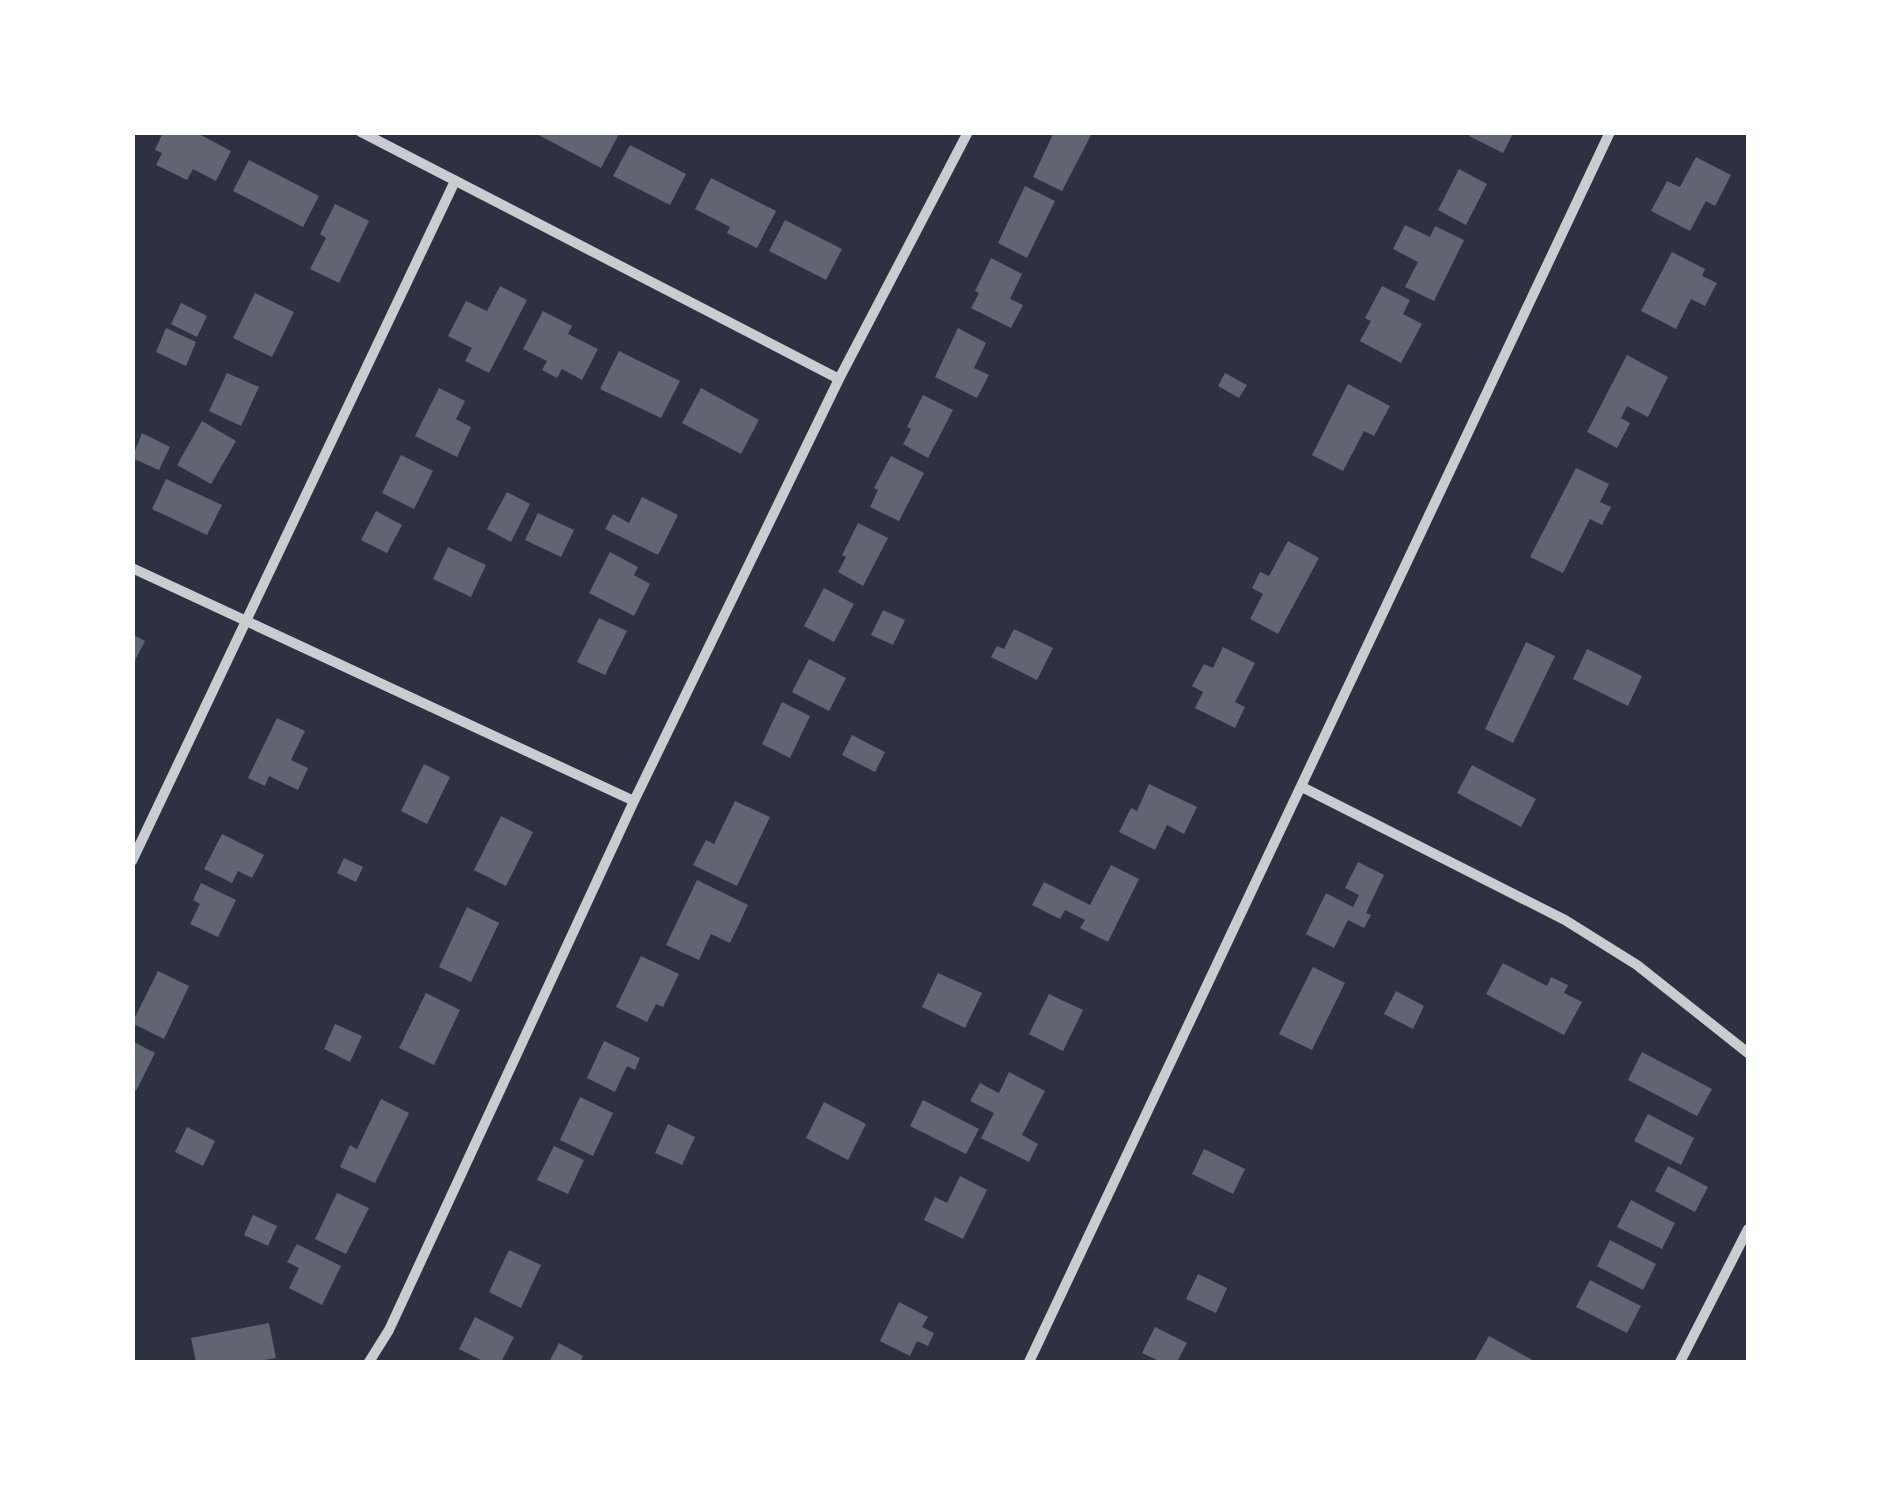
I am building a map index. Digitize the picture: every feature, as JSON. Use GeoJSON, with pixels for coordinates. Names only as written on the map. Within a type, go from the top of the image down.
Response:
{"type":"FeatureCollection","features":[{"type":"Feature","properties":{"kind":"street"},"geometry":{"type":"LineString","coordinates":[[362,132],[839,379]]}},
{"type":"Feature","properties":{"kind":"street"},"geometry":{"type":"LineString","coordinates":[[369,1362],[389,1330],[634,801],[839,379],[968,132]]}},
{"type":"Feature","properties":{"kind":"street"},"geometry":{"type":"LineString","coordinates":[[1029,1362],[1610,132]]}},
{"type":"Feature","properties":{"kind":"street"},"geometry":{"type":"LineString","coordinates":[[132,861],[455,181]]}},
{"type":"Feature","properties":{"kind":"street"},"geometry":{"type":"LineString","coordinates":[[132,568],[634,801]]}},
{"type":"Feature","properties":{"kind":"street"},"geometry":{"type":"LineString","coordinates":[[1302,787],[1565,920],[1637,965],[1748,1053]]}},
{"type":"Feature","properties":{"kind":"street"},"geometry":{"type":"LineString","coordinates":[[1680,1362],[1748,1228]]}},
{"type":"Feature","properties":{"kind":"building"},"geometry":{"type":"Polygon","coordinates":[[[163,132],[195,132],[231,151],[216,181],[193,169],[187,180],[156,165],[162,153],[155,150],[163,132]]]}},
{"type":"Feature","properties":{"kind":"building"},"geometry":{"type":"Polygon","coordinates":[[[533,132],[615,132],[619,134],[601,168],[533,132]]]}},
{"type":"Feature","properties":{"kind":"building"},"geometry":{"type":"Polygon","coordinates":[[[1054,132],[1091,135],[1062,191],[1033,177],[1054,132]]]}},
{"type":"Feature","properties":{"kind":"building"},"geometry":{"type":"Polygon","coordinates":[[[1471,132],[1514,132],[1503,153],[1469,136],[1471,132]]]}},
{"type":"Feature","properties":{"kind":"building"},"geometry":{"type":"Polygon","coordinates":[[[630,145],[686,174],[670,205],[613,176],[630,145]]]}},
{"type":"Feature","properties":{"kind":"building"},"geometry":{"type":"Polygon","coordinates":[[[1696,157],[1731,175],[1715,206],[1706,201],[1690,231],[1651,211],[1667,181],[1680,187],[1696,157]]]}},
{"type":"Feature","properties":{"kind":"building"},"geometry":{"type":"Polygon","coordinates":[[[249,160],[319,196],[303,227],[233,191],[249,160]]]}},
{"type":"Feature","properties":{"kind":"building"},"geometry":{"type":"Polygon","coordinates":[[[1459,169],[1487,184],[1466,225],[1438,210],[1459,169]]]}},
{"type":"Feature","properties":{"kind":"building"},"geometry":{"type":"Polygon","coordinates":[[[711,178],[776,211],[757,248],[727,233],[730,227],[695,209],[711,178]]]}},
{"type":"Feature","properties":{"kind":"building"},"geometry":{"type":"Polygon","coordinates":[[[1025,186],[1055,201],[1027,258],[998,243],[1025,186]]]}},
{"type":"Feature","properties":{"kind":"building"},"geometry":{"type":"Polygon","coordinates":[[[335,204],[369,221],[339,283],[310,269],[326,238],[320,234],[335,204]]]}},
{"type":"Feature","properties":{"kind":"building"},"geometry":{"type":"Polygon","coordinates":[[[785,220],[842,249],[826,280],[769,251],[785,220]]]}},
{"type":"Feature","properties":{"kind":"building"},"geometry":{"type":"Polygon","coordinates":[[[1405,225],[1430,237],[1435,226],[1464,240],[1434,301],[1405,287],[1418,262],[1393,249],[1405,225]]]}},
{"type":"Feature","properties":{"kind":"building"},"geometry":{"type":"Polygon","coordinates":[[[1672,252],[1705,269],[1702,276],[1717,283],[1705,306],[1691,299],[1676,329],[1641,311],[1672,252]]]}},
{"type":"Feature","properties":{"kind":"building"},"geometry":{"type":"Polygon","coordinates":[[[991,258],[1022,274],[1010,299],[1023,305],[1011,328],[971,308],[991,258]]]}},
{"type":"Feature","properties":{"kind":"building"},"geometry":{"type":"Polygon","coordinates":[[[500,286],[527,300],[489,373],[465,361],[472,348],[448,336],[466,301],[487,311],[500,286]]]}},
{"type":"Feature","properties":{"kind":"building"},"geometry":{"type":"Polygon","coordinates":[[[1382,286],[1410,300],[1403,314],[1422,324],[1401,363],[1360,341],[1371,321],[1365,318],[1382,286]]]}},
{"type":"Feature","properties":{"kind":"building"},"geometry":{"type":"Polygon","coordinates":[[[255,293],[294,312],[272,357],[233,338],[255,293]]]}},
{"type":"Feature","properties":{"kind":"building"},"geometry":{"type":"Polygon","coordinates":[[[181,303],[207,316],[197,337],[171,324],[181,303]]]}},
{"type":"Feature","properties":{"kind":"building"},"geometry":{"type":"Polygon","coordinates":[[[543,311],[572,326],[568,334],[598,349],[582,380],[562,369],[557,378],[542,370],[547,361],[523,349],[543,311]]]}},
{"type":"Feature","properties":{"kind":"building"},"geometry":{"type":"Polygon","coordinates":[[[166,328],[196,342],[186,366],[156,352],[166,328]]]}},
{"type":"Feature","properties":{"kind":"building"},"geometry":{"type":"Polygon","coordinates":[[[958,328],[986,343],[974,368],[989,375],[977,398],[935,377],[958,328]]]}},
{"type":"Feature","properties":{"kind":"building"},"geometry":{"type":"Polygon","coordinates":[[[619,351],[680,381],[661,418],[600,389],[619,351]]]}},
{"type":"Feature","properties":{"kind":"building"},"geometry":{"type":"Polygon","coordinates":[[[1627,355],[1668,377],[1648,417],[1627,406],[1621,418],[1630,423],[1617,448],[1587,432],[1627,355]]]}},
{"type":"Feature","properties":{"kind":"building"},"geometry":{"type":"Polygon","coordinates":[[[227,373],[259,387],[241,426],[209,411],[227,373]]]}},
{"type":"Feature","properties":{"kind":"building"},"geometry":{"type":"Polygon","coordinates":[[[1225,373],[1247,385],[1239,398],[1218,386],[1225,373]]]}},
{"type":"Feature","properties":{"kind":"building"},"geometry":{"type":"Polygon","coordinates":[[[1348,384],[1390,406],[1374,436],[1364,431],[1343,471],[1312,455],[1348,384]]]}},
{"type":"Feature","properties":{"kind":"building"},"geometry":{"type":"Polygon","coordinates":[[[439,388],[465,401],[456,419],[471,427],[457,457],[415,436],[439,388]]]}},
{"type":"Feature","properties":{"kind":"building"},"geometry":{"type":"Polygon","coordinates":[[[701,388],[759,420],[741,454],[682,423],[701,388]]]}},
{"type":"Feature","properties":{"kind":"building"},"geometry":{"type":"Polygon","coordinates":[[[923,395],[953,410],[928,458],[903,444],[923,395]]]}},
{"type":"Feature","properties":{"kind":"building"},"geometry":{"type":"Polygon","coordinates":[[[202,421],[236,441],[211,484],[177,465],[202,421]]]}},
{"type":"Feature","properties":{"kind":"building"},"geometry":{"type":"Polygon","coordinates":[[[142,433],[170,447],[159,470],[132,458],[142,433]]]}},
{"type":"Feature","properties":{"kind":"building"},"geometry":{"type":"Polygon","coordinates":[[[401,455],[433,471],[414,509],[382,493],[401,455]]]}},
{"type":"Feature","properties":{"kind":"building"},"geometry":{"type":"Polygon","coordinates":[[[891,456],[924,473],[899,521],[870,507],[878,490],[874,488],[891,456]]]}},
{"type":"Feature","properties":{"kind":"building"},"geometry":{"type":"Polygon","coordinates":[[[1576,468],[1609,484],[1600,502],[1611,507],[1602,525],[1590,519],[1563,573],[1530,557],[1576,468]]]}},
{"type":"Feature","properties":{"kind":"building"},"geometry":{"type":"Polygon","coordinates":[[[166,479],[222,505],[207,535],[152,509],[166,479]]]}},
{"type":"Feature","properties":{"kind":"building"},"geometry":{"type":"Polygon","coordinates":[[[507,492],[530,504],[511,542],[487,529],[507,492]]]}},
{"type":"Feature","properties":{"kind":"building"},"geometry":{"type":"Polygon","coordinates":[[[642,497],[678,515],[658,555],[605,529],[613,514],[629,523],[642,497]]]}},
{"type":"Feature","properties":{"kind":"building"},"geometry":{"type":"Polygon","coordinates":[[[376,511],[402,525],[387,553],[361,540],[376,511]]]}},
{"type":"Feature","properties":{"kind":"building"},"geometry":{"type":"Polygon","coordinates":[[[538,513],[574,530],[561,557],[525,540],[538,513]]]}},
{"type":"Feature","properties":{"kind":"building"},"geometry":{"type":"Polygon","coordinates":[[[858,523],[888,538],[863,586],[838,572],[858,523]]]}},
{"type":"Feature","properties":{"kind":"building"},"geometry":{"type":"Polygon","coordinates":[[[1288,541],[1319,558],[1278,634],[1250,619],[1263,594],[1252,588],[1260,572],[1269,576],[1288,541]]]}},
{"type":"Feature","properties":{"kind":"building"},"geometry":{"type":"Polygon","coordinates":[[[448,547],[486,565],[471,597],[433,579],[448,547]]]}},
{"type":"Feature","properties":{"kind":"building"},"geometry":{"type":"Polygon","coordinates":[[[610,552],[638,567],[634,575],[650,584],[634,616],[589,593],[610,552]]]}},
{"type":"Feature","properties":{"kind":"building"},"geometry":{"type":"Polygon","coordinates":[[[824,588],[854,604],[834,642],[804,626],[824,588]]]}},
{"type":"Feature","properties":{"kind":"building"},"geometry":{"type":"Polygon","coordinates":[[[883,610],[905,620],[893,645],[871,635],[883,610]]]}},
{"type":"Feature","properties":{"kind":"building"},"geometry":{"type":"Polygon","coordinates":[[[599,618],[627,631],[605,675],[577,662],[599,618]]]}},
{"type":"Feature","properties":{"kind":"building"},"geometry":{"type":"Polygon","coordinates":[[[1014,629],[1053,648],[1037,680],[991,657],[997,646],[1004,649],[1014,629]]]}},
{"type":"Feature","properties":{"kind":"building"},"geometry":{"type":"Polygon","coordinates":[[[132,634],[145,641],[132,666],[132,634]]]}},
{"type":"Feature","properties":{"kind":"building"},"geometry":{"type":"Polygon","coordinates":[[[1526,642],[1555,656],[1513,743],[1485,729],[1526,642]]]}},
{"type":"Feature","properties":{"kind":"building"},"geometry":{"type":"Polygon","coordinates":[[[1223,647],[1255,663],[1235,702],[1245,707],[1235,728],[1195,708],[1203,692],[1192,686],[1204,664],[1213,668],[1223,647]]]}},
{"type":"Feature","properties":{"kind":"building"},"geometry":{"type":"Polygon","coordinates":[[[1587,649],[1642,676],[1628,706],[1573,679],[1587,649]]]}},
{"type":"Feature","properties":{"kind":"building"},"geometry":{"type":"Polygon","coordinates":[[[809,659],[846,678],[829,711],[792,692],[809,659]]]}},
{"type":"Feature","properties":{"kind":"building"},"geometry":{"type":"Polygon","coordinates":[[[782,702],[810,716],[790,758],[762,744],[782,702]]]}},
{"type":"Feature","properties":{"kind":"building"},"geometry":{"type":"Polygon","coordinates":[[[277,718],[305,731],[291,760],[308,768],[298,790],[269,776],[265,786],[248,778],[277,718]]]}},
{"type":"Feature","properties":{"kind":"building"},"geometry":{"type":"Polygon","coordinates":[[[852,735],[885,752],[875,772],[842,755],[852,735]]]}},
{"type":"Feature","properties":{"kind":"building"},"geometry":{"type":"Polygon","coordinates":[[[424,764],[450,777],[427,824],[401,811],[424,764]]]}},
{"type":"Feature","properties":{"kind":"building"},"geometry":{"type":"Polygon","coordinates":[[[1472,765],[1536,799],[1521,827],[1457,793],[1472,765]]]}},
{"type":"Feature","properties":{"kind":"building"},"geometry":{"type":"Polygon","coordinates":[[[1149,784],[1197,807],[1184,834],[1167,825],[1155,850],[1119,832],[1131,808],[1137,811],[1149,784]]]}},
{"type":"Feature","properties":{"kind":"building"},"geometry":{"type":"Polygon","coordinates":[[[735,801],[770,817],[737,886],[693,865],[706,840],[714,844],[735,801]]]}},
{"type":"Feature","properties":{"kind":"building"},"geometry":{"type":"Polygon","coordinates":[[[501,816],[533,832],[506,886],[474,870],[501,816]]]}},
{"type":"Feature","properties":{"kind":"building"},"geometry":{"type":"Polygon","coordinates":[[[222,834],[264,855],[252,878],[238,871],[232,883],[204,869],[222,834]]]}},
{"type":"Feature","properties":{"kind":"building"},"geometry":{"type":"Polygon","coordinates":[[[344,858],[363,867],[356,882],[337,873],[344,858]]]}},
{"type":"Feature","properties":{"kind":"building"},"geometry":{"type":"Polygon","coordinates":[[[1358,862],[1384,875],[1366,913],[1371,915],[1364,928],[1348,920],[1334,948],[1306,934],[1326,893],[1353,907],[1359,895],[1345,888],[1358,862]]]}},
{"type":"Feature","properties":{"kind":"building"},"geometry":{"type":"Polygon","coordinates":[[[1111,865],[1139,879],[1108,942],[1080,928],[1085,920],[1065,910],[1060,919],[1032,905],[1044,882],[1090,905],[1111,865]]]}},
{"type":"Feature","properties":{"kind":"building"},"geometry":{"type":"Polygon","coordinates":[[[697,880],[748,905],[730,943],[711,934],[699,960],[666,945],[697,880]]]}},
{"type":"Feature","properties":{"kind":"building"},"geometry":{"type":"Polygon","coordinates":[[[201,883],[236,900],[218,937],[190,924],[200,904],[193,900],[201,883]]]}},
{"type":"Feature","properties":{"kind":"building"},"geometry":{"type":"Polygon","coordinates":[[[467,907],[499,923],[471,982],[439,967],[467,907]]]}},
{"type":"Feature","properties":{"kind":"building"},"geometry":{"type":"Polygon","coordinates":[[[641,956],[679,974],[663,1007],[656,1004],[647,1022],[616,1007],[641,956]]]}},
{"type":"Feature","properties":{"kind":"building"},"geometry":{"type":"Polygon","coordinates":[[[1503,963],[1547,986],[1551,977],[1568,985],[1564,993],[1582,1002],[1564,1035],[1486,994],[1503,963]]]}},
{"type":"Feature","properties":{"kind":"building"},"geometry":{"type":"Polygon","coordinates":[[[1313,967],[1345,983],[1312,1050],[1279,1034],[1313,967]]]}},
{"type":"Feature","properties":{"kind":"building"},"geometry":{"type":"Polygon","coordinates":[[[158,971],[189,986],[164,1039],[132,1023],[158,971]]]}},
{"type":"Feature","properties":{"kind":"building"},"geometry":{"type":"Polygon","coordinates":[[[938,973],[982,993],[965,1028],[922,1007],[938,973]]]}},
{"type":"Feature","properties":{"kind":"building"},"geometry":{"type":"Polygon","coordinates":[[[1396,991],[1424,1006],[1413,1029],[1384,1014],[1396,991]]]}},
{"type":"Feature","properties":{"kind":"building"},"geometry":{"type":"Polygon","coordinates":[[[426,993],[460,1010],[434,1065],[399,1048],[426,993]]]}},
{"type":"Feature","properties":{"kind":"building"},"geometry":{"type":"Polygon","coordinates":[[[1049,994],[1083,1010],[1063,1051],[1029,1034],[1049,994]]]}},
{"type":"Feature","properties":{"kind":"building"},"geometry":{"type":"Polygon","coordinates":[[[335,1024],[362,1036],[350,1062],[324,1049],[335,1024]]]}},
{"type":"Feature","properties":{"kind":"building"},"geometry":{"type":"Polygon","coordinates":[[[132,1041],[155,1053],[136,1091],[132,1089],[132,1041]]]}},
{"type":"Feature","properties":{"kind":"building"},"geometry":{"type":"Polygon","coordinates":[[[604,1041],[640,1058],[635,1070],[627,1066],[615,1092],[587,1078],[604,1041]]]}},
{"type":"Feature","properties":{"kind":"building"},"geometry":{"type":"Polygon","coordinates":[[[1642,1052],[1712,1089],[1697,1116],[1628,1080],[1642,1052]]]}},
{"type":"Feature","properties":{"kind":"building"},"geometry":{"type":"Polygon","coordinates":[[[1009,1072],[1045,1091],[1022,1135],[1038,1144],[1029,1162],[981,1138],[994,1113],[970,1101],[980,1083],[999,1093],[1009,1072]]]}},
{"type":"Feature","properties":{"kind":"building"},"geometry":{"type":"Polygon","coordinates":[[[580,1097],[613,1113],[593,1156],[560,1140],[580,1097]]]}},
{"type":"Feature","properties":{"kind":"building"},"geometry":{"type":"Polygon","coordinates":[[[381,1099],[409,1113],[375,1183],[340,1167],[350,1145],[357,1149],[381,1099]]]}},
{"type":"Feature","properties":{"kind":"building"},"geometry":{"type":"Polygon","coordinates":[[[923,1100],[979,1129],[966,1154],[910,1126],[923,1100]]]}},
{"type":"Feature","properties":{"kind":"building"},"geometry":{"type":"Polygon","coordinates":[[[824,1102],[866,1124],[848,1160],[806,1138],[824,1102]]]}},
{"type":"Feature","properties":{"kind":"building"},"geometry":{"type":"Polygon","coordinates":[[[1648,1114],[1694,1138],[1681,1165],[1634,1141],[1648,1114]]]}},
{"type":"Feature","properties":{"kind":"building"},"geometry":{"type":"Polygon","coordinates":[[[668,1124],[695,1137],[682,1165],[655,1153],[668,1124]]]}},
{"type":"Feature","properties":{"kind":"building"},"geometry":{"type":"Polygon","coordinates":[[[187,1127],[215,1141],[203,1166],[175,1152],[187,1127]]]}},
{"type":"Feature","properties":{"kind":"building"},"geometry":{"type":"Polygon","coordinates":[[[554,1146],[584,1160],[568,1194],[537,1180],[554,1146]]]}},
{"type":"Feature","properties":{"kind":"building"},"geometry":{"type":"Polygon","coordinates":[[[1204,1149],[1245,1169],[1233,1194],[1192,1174],[1204,1149]]]}},
{"type":"Feature","properties":{"kind":"building"},"geometry":{"type":"Polygon","coordinates":[[[1668,1166],[1708,1187],[1695,1212],[1655,1191],[1668,1166]]]}},
{"type":"Feature","properties":{"kind":"building"},"geometry":{"type":"Polygon","coordinates":[[[960,1176],[987,1190],[963,1239],[924,1220],[935,1197],[947,1203],[960,1176]]]}},
{"type":"Feature","properties":{"kind":"building"},"geometry":{"type":"Polygon","coordinates":[[[337,1193],[369,1208],[346,1254],[315,1239],[337,1193]]]}},
{"type":"Feature","properties":{"kind":"building"},"geometry":{"type":"Polygon","coordinates":[[[1631,1200],[1675,1223],[1662,1249],[1617,1227],[1631,1200]]]}},
{"type":"Feature","properties":{"kind":"building"},"geometry":{"type":"Polygon","coordinates":[[[253,1215],[277,1226],[268,1246],[244,1235],[253,1215]]]}},
{"type":"Feature","properties":{"kind":"building"},"geometry":{"type":"Polygon","coordinates":[[[1610,1240],[1656,1264],[1643,1290],[1597,1266],[1610,1240]]]}},
{"type":"Feature","properties":{"kind":"building"},"geometry":{"type":"Polygon","coordinates":[[[297,1244],[341,1266],[322,1305],[289,1288],[299,1268],[287,1262],[297,1244]]]}},
{"type":"Feature","properties":{"kind":"building"},"geometry":{"type":"Polygon","coordinates":[[[509,1250],[541,1265],[521,1308],[489,1292],[509,1250]]]}},
{"type":"Feature","properties":{"kind":"building"},"geometry":{"type":"Polygon","coordinates":[[[1198,1274],[1227,1288],[1216,1313],[1186,1299],[1198,1274]]]}},
{"type":"Feature","properties":{"kind":"building"},"geometry":{"type":"Polygon","coordinates":[[[1590,1280],[1641,1306],[1627,1333],[1576,1307],[1590,1280]]]}},
{"type":"Feature","properties":{"kind":"building"},"geometry":{"type":"Polygon","coordinates":[[[899,1302],[928,1317],[922,1327],[934,1333],[928,1346],[917,1341],[910,1356],[880,1341],[899,1302]]]}},
{"type":"Feature","properties":{"kind":"building"},"geometry":{"type":"Polygon","coordinates":[[[475,1317],[514,1337],[501,1362],[485,1362],[459,1349],[475,1317]]]}},
{"type":"Feature","properties":{"kind":"building"},"geometry":{"type":"Polygon","coordinates":[[[269,1323],[276,1358],[196,1362],[191,1338],[269,1323]]]}},
{"type":"Feature","properties":{"kind":"building"},"geometry":{"type":"Polygon","coordinates":[[[1155,1327],[1187,1343],[1177,1362],[1161,1362],[1142,1353],[1155,1327]]]}},
{"type":"Feature","properties":{"kind":"building"},"geometry":{"type":"Polygon","coordinates":[[[1489,1336],[1536,1362],[1474,1362],[1489,1336]]]}},
{"type":"Feature","properties":{"kind":"building"},"geometry":{"type":"Polygon","coordinates":[[[559,1343],[583,1356],[580,1362],[549,1362],[559,1343]]]}}]}
